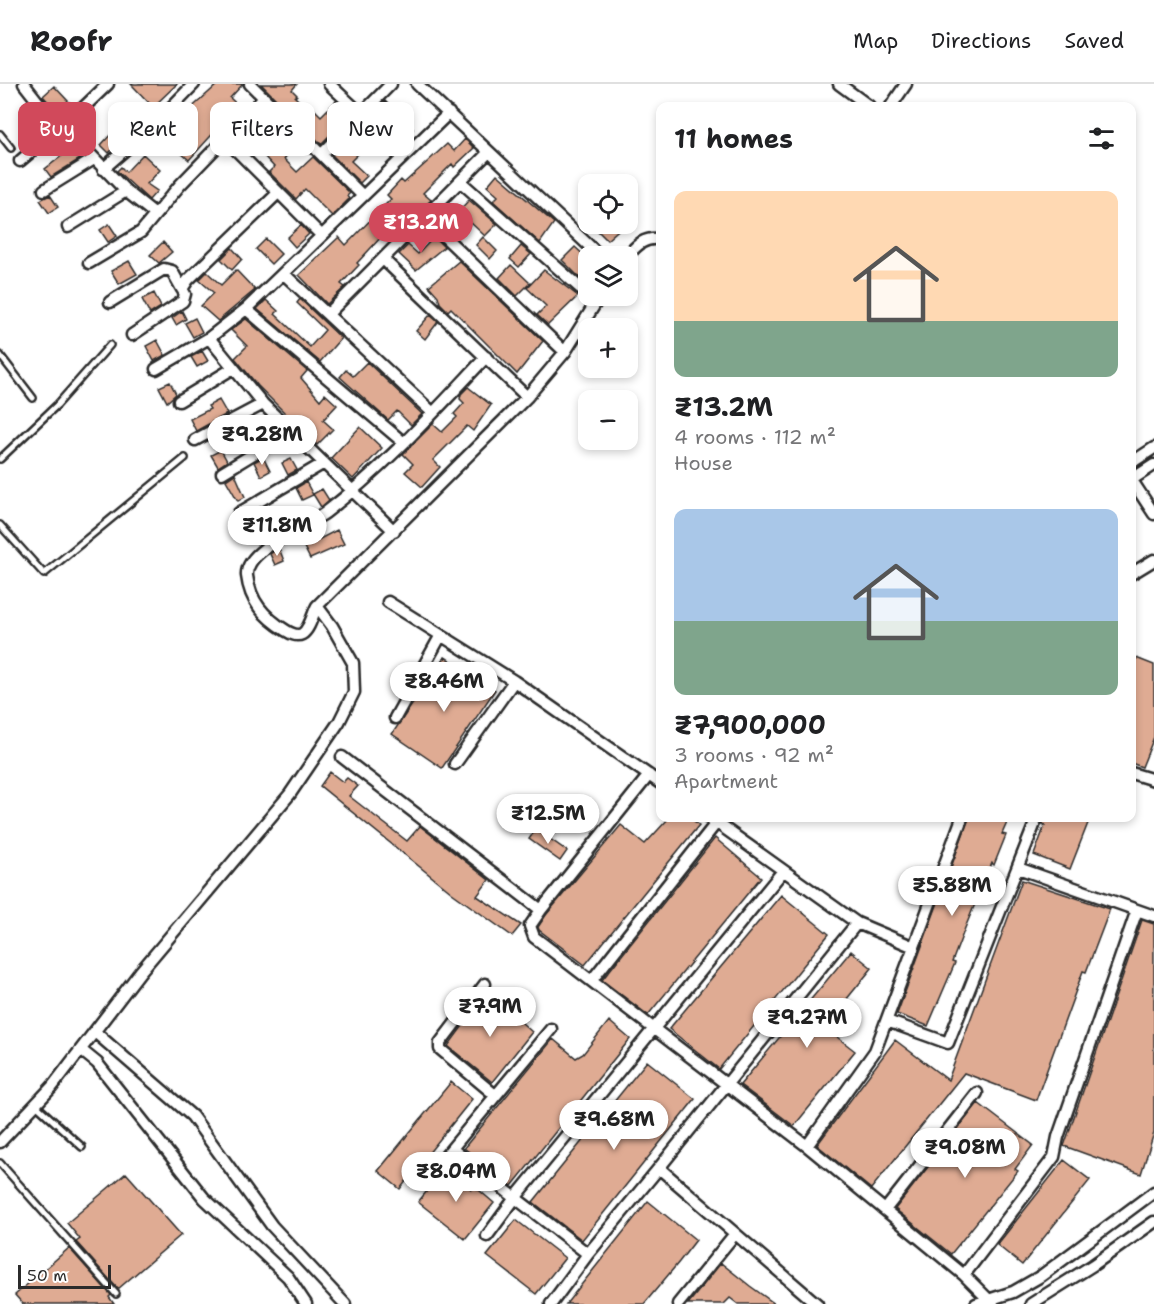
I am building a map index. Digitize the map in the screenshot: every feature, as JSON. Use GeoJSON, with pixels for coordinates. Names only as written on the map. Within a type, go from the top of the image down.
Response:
{"type":"FeatureCollection","features":[{"type":"Feature","properties":{"kind":"street"},"geometry":{"type":"LineString","coordinates":[[24,84],[38,102]]}},
{"type":"Feature","properties":{"kind":"street"},"geometry":{"type":"LineString","coordinates":[[89,102],[108,84]]}},
{"type":"Feature","properties":{"kind":"street"},"geometry":{"type":"LineString","coordinates":[[103,169],[157,122],[194,84]]}},
{"type":"Feature","properties":{"kind":"street"},"geometry":{"type":"LineString","coordinates":[[250,84],[363,196]]}},
{"type":"Feature","properties":{"kind":"street"},"geometry":{"type":"LineString","coordinates":[[329,84],[348,102]]}},
{"type":"Feature","properties":{"kind":"street"},"geometry":{"type":"LineString","coordinates":[[372,102],[391,84]]}},
{"type":"Feature","properties":{"kind":"street"},"geometry":{"type":"LineString","coordinates":[[417,84],[589,246]]}},
{"type":"Feature","properties":{"kind":"street"},"geometry":{"type":"LineString","coordinates":[[839,84],[864,102]]}},
{"type":"Feature","properties":{"kind":"street"},"geometry":{"type":"LineString","coordinates":[[894,102],[906,84]]}},
{"type":"Feature","properties":{"kind":"street"},"geometry":{"type":"LineString","coordinates":[[260,102],[264,98]]}},
{"type":"Feature","properties":{"kind":"street"},"geometry":{"type":"LineString","coordinates":[[156,369],[209,338],[246,309],[449,113]]}},
{"type":"Feature","properties":{"kind":"street"},"geometry":{"type":"LineString","coordinates":[[322,154],[327,149]]}},
{"type":"Feature","properties":{"kind":"street"},"geometry":{"type":"LineString","coordinates":[[328,315],[426,219],[489,152]]}},
{"type":"Feature","properties":{"kind":"street"},"geometry":{"type":"LineString","coordinates":[[20,161],[26,156]]}},
{"type":"Feature","properties":{"kind":"street"},"geometry":{"type":"LineString","coordinates":[[91,156],[126,191],[155,214]]}},
{"type":"Feature","properties":{"kind":"street"},"geometry":{"type":"LineString","coordinates":[[88,263],[141,231],[211,156]]}},
{"type":"Feature","properties":{"kind":"street"},"geometry":{"type":"LineString","coordinates":[[241,156],[321,235]]}},
{"type":"Feature","properties":{"kind":"street"},"geometry":{"type":"LineString","coordinates":[[44,190],[94,159]]}},
{"type":"Feature","properties":{"kind":"street"},"geometry":{"type":"LineString","coordinates":[[460,182],[578,284]]}},
{"type":"Feature","properties":{"kind":"street"},"geometry":{"type":"LineString","coordinates":[[68,227],[126,191]]}},
{"type":"Feature","properties":{"kind":"street"},"geometry":{"type":"LineString","coordinates":[[182,289],[196,271],[277,194]]}},
{"type":"Feature","properties":{"kind":"street"},"geometry":{"type":"LineString","coordinates":[[426,219],[565,352]]}},
{"type":"Feature","properties":{"kind":"street"},"geometry":{"type":"LineString","coordinates":[[635,246],[649,238],[656,239]]}},
{"type":"Feature","properties":{"kind":"street"},"geometry":{"type":"LineString","coordinates":[[384,260],[527,397]]}},
{"type":"Feature","properties":{"kind":"street"},"geometry":{"type":"LineString","coordinates":[[110,302],[164,269],[172,271],[185,294],[183,301],[132,336]]}},
{"type":"Feature","properties":{"kind":"street"},"geometry":{"type":"LineString","coordinates":[[284,274],[433,413]]}},
{"type":"Feature","properties":{"kind":"street"},"geometry":{"type":"LineString","coordinates":[[486,357],[404,443],[353,491],[320,517],[262,550],[250,561],[246,569],[252,595],[269,620],[288,632],[302,634],[316,606],[527,397],[565,352],[588,306]]}},
{"type":"Feature","properties":{"kind":"street"},"geometry":{"type":"LineString","coordinates":[[246,309],[404,443]]}},
{"type":"Feature","properties":{"kind":"street"},"geometry":{"type":"LineString","coordinates":[[209,338],[232,369],[263,404],[394,531]]}},
{"type":"Feature","properties":{"kind":"street"},"geometry":{"type":"LineString","coordinates":[[179,401],[232,369]]}},
{"type":"Feature","properties":{"kind":"street"},"geometry":{"type":"LineString","coordinates":[[195,440],[263,404]]}},
{"type":"Feature","properties":{"kind":"street"},"geometry":{"type":"LineString","coordinates":[[222,473],[291,431]]}},
{"type":"Feature","properties":{"kind":"street"},"geometry":{"type":"LineString","coordinates":[[1136,460],[1154,448]]}},
{"type":"Feature","properties":{"kind":"street"},"geometry":{"type":"LineString","coordinates":[[239,513],[324,463]]}},
{"type":"Feature","properties":{"kind":"street"},"geometry":{"type":"LineString","coordinates":[[1136,477],[1154,465]]}},
{"type":"Feature","properties":{"kind":"street"},"geometry":{"type":"LineString","coordinates":[[1136,487],[1154,514]]}},
{"type":"Feature","properties":{"kind":"street"},"geometry":{"type":"LineString","coordinates":[[1136,571],[1154,560]]}},
{"type":"Feature","properties":{"kind":"street"},"geometry":{"type":"LineString","coordinates":[[388,602],[514,681],[656,780]]}},
{"type":"Feature","properties":{"kind":"street"},"geometry":{"type":"LineString","coordinates":[[0,1142],[36,1105],[96,1033],[140,972],[290,794],[344,712],[354,692],[353,663],[332,626],[316,606]]}},
{"type":"Feature","properties":{"kind":"street"},"geometry":{"type":"LineString","coordinates":[[395,718],[441,635]]}},
{"type":"Feature","properties":{"kind":"street"},"geometry":{"type":"LineString","coordinates":[[456,764],[514,681]]}},
{"type":"Feature","properties":{"kind":"street"},"geometry":{"type":"LineString","coordinates":[[342,757],[540,910]]}},
{"type":"Feature","properties":{"kind":"street"},"geometry":{"type":"LineString","coordinates":[[649,775],[540,910],[530,926],[534,937],[807,1146],[964,1275],[990,1302]]}},
{"type":"Feature","properties":{"kind":"street"},"geometry":{"type":"LineString","coordinates":[[1136,775],[1154,780]]}},
{"type":"Feature","properties":{"kind":"street"},"geometry":{"type":"LineString","coordinates":[[592,980],[712,822]]}},
{"type":"Feature","properties":{"kind":"street"},"geometry":{"type":"LineString","coordinates":[[717,822],[856,923],[914,947]]}},
{"type":"Feature","properties":{"kind":"street"},"geometry":{"type":"LineString","coordinates":[[807,1146],[875,1051],[961,822]]}},
{"type":"Feature","properties":{"kind":"street"},"geometry":{"type":"LineString","coordinates":[[887,1021],[948,1043],[1035,822]]}},
{"type":"Feature","properties":{"kind":"street"},"geometry":{"type":"LineString","coordinates":[[1018,868],[1154,916]]}},
{"type":"Feature","properties":{"kind":"street"},"geometry":{"type":"LineString","coordinates":[[488,1236],[515,1197],[783,871]]}},
{"type":"Feature","properties":{"kind":"street"},"geometry":{"type":"LineString","coordinates":[[964,1275],[1054,1157],[1058,1137],[1137,910]]}},
{"type":"Feature","properties":{"kind":"street"},"geometry":{"type":"LineString","coordinates":[[552,1304],[588,1254],[856,923]]}},
{"type":"Feature","properties":{"kind":"street"},"geometry":{"type":"LineString","coordinates":[[485,984],[440,1043],[440,1049],[495,1095]]}},
{"type":"Feature","properties":{"kind":"street"},"geometry":{"type":"LineString","coordinates":[[424,1182],[551,1029]]}},
{"type":"Feature","properties":{"kind":"street"},"geometry":{"type":"LineString","coordinates":[[96,1033],[192,1116],[272,1226],[345,1304]]}},
{"type":"Feature","properties":{"kind":"street"},"geometry":{"type":"LineString","coordinates":[[81,1050],[98,1064],[204,1198],[288,1277],[306,1304]]}},
{"type":"Feature","properties":{"kind":"street"},"geometry":{"type":"LineString","coordinates":[[885,1210],[977,1093]]}},
{"type":"Feature","properties":{"kind":"street"},"geometry":{"type":"LineString","coordinates":[[452,1149],[588,1254]]}},
{"type":"Feature","properties":{"kind":"street"},"geometry":{"type":"LineString","coordinates":[[658,1168],[734,1235],[802,1300],[817,1304]]}},
{"type":"Feature","properties":{"kind":"street"},"geometry":{"type":"LineString","coordinates":[[976,1304],[990,1302],[1041,1276],[1154,1192]]}},
{"type":"Feature","properties":{"kind":"street"},"geometry":{"type":"LineString","coordinates":[[1031,1304],[1093,1265],[1154,1222]]}},
{"type":"Feature","properties":{"kind":"street"},"geometry":{"type":"LineString","coordinates":[[678,1304],[734,1235]]}},
{"type":"Feature","properties":{"kind":"lane"},"geometry":{"type":"LineString","coordinates":[[0,134],[11,148]]}},
{"type":"Feature","properties":{"kind":"lane"},"geometry":{"type":"LineString","coordinates":[[0,459],[57,405],[110,345]]}},
{"type":"Feature","properties":{"kind":"lane"},"geometry":{"type":"LineString","coordinates":[[0,355],[33,398]]}},
{"type":"Feature","properties":{"kind":"lane"},"geometry":{"type":"LineString","coordinates":[[0,525],[44,574],[185,458]]}},
{"type":"Feature","properties":{"kind":"lane"},"geometry":{"type":"LineString","coordinates":[[36,1105],[82,1147]]}},
{"type":"Feature","properties":{"kind":"lane"},"geometry":{"type":"LineString","coordinates":[[0,1163],[116,1293]]}},
{"type":"Feature","properties":{"kind":"building"},"geometry":{"type":"Polygon","coordinates":[[[131,84],[177,84],[158,102],[148,102],[131,84]]]}},
{"type":"Feature","properties":{"kind":"building"},"geometry":{"type":"Polygon","coordinates":[[[218,84],[243,84],[230,98],[234,102],[210,102],[210,137],[198,150],[198,102],[218,84]]]}},
{"type":"Feature","properties":{"kind":"building"},"geometry":{"type":"Polygon","coordinates":[[[261,84],[297,84],[292,90],[300,102],[279,102],[261,84]]]}},
{"type":"Feature","properties":{"kind":"building"},"geometry":{"type":"Polygon","coordinates":[[[54,86],[69,102],[48,102],[43,96],[54,86]]]}},
{"type":"Feature","properties":{"kind":"building"},"geometry":{"type":"Polygon","coordinates":[[[315,110],[321,116],[327,110],[327,138],[321,144],[315,138],[315,110]]]}},
{"type":"Feature","properties":{"kind":"building"},"geometry":{"type":"Polygon","coordinates":[[[108,137],[108,152],[101,145],[108,137]]]}},
{"type":"Feature","properties":{"kind":"building"},"geometry":{"type":"Polygon","coordinates":[[[465,139],[474,148],[454,167],[452,164],[423,193],[431,200],[416,215],[412,211],[387,236],[384,234],[341,284],[345,287],[327,304],[299,275],[339,237],[346,245],[391,199],[387,195],[401,180],[404,183],[447,144],[454,151],[465,139]]]}},
{"type":"Feature","properties":{"kind":"building"},"geometry":{"type":"Polygon","coordinates":[[[62,156],[78,156],[80,159],[51,177],[45,169],[62,156]]]}},
{"type":"Feature","properties":{"kind":"building"},"geometry":{"type":"Polygon","coordinates":[[[141,156],[145,156],[160,170],[147,184],[157,191],[149,200],[117,171],[121,167],[126,172],[141,156]]]}},
{"type":"Feature","properties":{"kind":"building"},"geometry":{"type":"Polygon","coordinates":[[[264,156],[286,156],[284,159],[297,172],[313,157],[350,193],[347,196],[349,199],[332,216],[305,189],[296,199],[269,172],[274,167],[264,156]]]}},
{"type":"Feature","properties":{"kind":"building"},"geometry":{"type":"Polygon","coordinates":[[[333,156],[356,156],[351,161],[367,176],[360,183],[333,156]]]}},
{"type":"Feature","properties":{"kind":"building"},"geometry":{"type":"Polygon","coordinates":[[[497,174],[554,223],[540,243],[493,201],[498,196],[487,186],[497,174]]]}},
{"type":"Feature","properties":{"kind":"building"},"geometry":{"type":"Polygon","coordinates":[[[50,195],[58,207],[49,213],[40,200],[50,195]]]}},
{"type":"Feature","properties":{"kind":"building"},"geometry":{"type":"Polygon","coordinates":[[[469,200],[497,224],[485,236],[471,223],[464,229],[452,218],[469,200]]]}},
{"type":"Feature","properties":{"kind":"building"},"geometry":{"type":"Polygon","coordinates":[[[442,210],[450,217],[443,225],[435,217],[442,210]]]}},
{"type":"Feature","properties":{"kind":"building"},"geometry":{"type":"Polygon","coordinates":[[[109,224],[117,236],[108,242],[100,230],[109,224]]]}},
{"type":"Feature","properties":{"kind":"building"},"geometry":{"type":"Polygon","coordinates":[[[301,225],[309,234],[295,247],[287,238],[301,225]]]}},
{"type":"Feature","properties":{"kind":"building"},"geometry":{"type":"Polygon","coordinates":[[[601,234],[614,234],[607,240],[601,234]]]}},
{"type":"Feature","properties":{"kind":"building"},"geometry":{"type":"Polygon","coordinates":[[[434,237],[444,247],[416,270],[399,254],[408,245],[418,254],[434,237]]]}},
{"type":"Feature","properties":{"kind":"building"},"geometry":{"type":"Polygon","coordinates":[[[483,237],[497,251],[490,259],[476,245],[483,237]]]}},
{"type":"Feature","properties":{"kind":"building"},"geometry":{"type":"Polygon","coordinates":[[[266,239],[281,254],[271,264],[256,249],[266,239]]]}},
{"type":"Feature","properties":{"kind":"building"},"geometry":{"type":"Polygon","coordinates":[[[163,242],[172,252],[159,263],[150,255],[163,242]]]}},
{"type":"Feature","properties":{"kind":"building"},"geometry":{"type":"Polygon","coordinates":[[[521,246],[531,254],[519,267],[510,259],[521,246]]]}},
{"type":"Feature","properties":{"kind":"building"},"geometry":{"type":"Polygon","coordinates":[[[575,247],[578,250],[578,276],[562,260],[575,247]]]}},
{"type":"Feature","properties":{"kind":"building"},"geometry":{"type":"Polygon","coordinates":[[[232,248],[242,259],[232,270],[221,259],[232,248]]]}},
{"type":"Feature","properties":{"kind":"building"},"geometry":{"type":"Polygon","coordinates":[[[129,261],[137,274],[119,284],[111,271],[129,261]]]}},
{"type":"Feature","properties":{"kind":"building"},"geometry":{"type":"Polygon","coordinates":[[[459,261],[543,341],[517,374],[451,308],[448,311],[440,303],[438,296],[429,286],[459,261]]]}},
{"type":"Feature","properties":{"kind":"building"},"geometry":{"type":"Polygon","coordinates":[[[511,265],[530,283],[517,296],[499,278],[511,265]]]}},
{"type":"Feature","properties":{"kind":"building"},"geometry":{"type":"Polygon","coordinates":[[[236,270],[255,290],[218,321],[201,306],[214,293],[199,280],[207,272],[221,285],[236,270]]]}},
{"type":"Feature","properties":{"kind":"building"},"geometry":{"type":"Polygon","coordinates":[[[544,270],[578,296],[548,325],[537,315],[546,306],[527,288],[544,270]]]}},
{"type":"Feature","properties":{"kind":"building"},"geometry":{"type":"Polygon","coordinates":[[[154,293],[161,307],[150,314],[142,299],[154,293]]]}},
{"type":"Feature","properties":{"kind":"building"},"geometry":{"type":"Polygon","coordinates":[[[300,299],[341,338],[320,362],[257,309],[266,300],[278,311],[275,314],[310,347],[325,330],[297,303],[300,299]]]}},
{"type":"Feature","properties":{"kind":"building"},"geometry":{"type":"Polygon","coordinates":[[[182,311],[186,319],[176,325],[172,318],[182,311]]]}},
{"type":"Feature","properties":{"kind":"building"},"geometry":{"type":"Polygon","coordinates":[[[430,315],[438,322],[425,339],[416,331],[430,315]]]}},
{"type":"Feature","properties":{"kind":"building"},"geometry":{"type":"Polygon","coordinates":[[[195,318],[202,332],[193,337],[185,323],[195,318]]]}},
{"type":"Feature","properties":{"kind":"building"},"geometry":{"type":"Polygon","coordinates":[[[246,319],[307,371],[301,378],[320,400],[325,394],[337,405],[323,420],[333,429],[317,445],[258,386],[235,358],[247,346],[231,330],[246,319]]]}},
{"type":"Feature","properties":{"kind":"building"},"geometry":{"type":"Polygon","coordinates":[[[157,340],[165,355],[154,361],[146,346],[157,340]]]}},
{"type":"Feature","properties":{"kind":"building"},"geometry":{"type":"Polygon","coordinates":[[[202,351],[208,361],[197,367],[191,357],[202,351]]]}},
{"type":"Feature","properties":{"kind":"building"},"geometry":{"type":"Polygon","coordinates":[[[367,362],[422,414],[411,425],[397,411],[388,420],[340,377],[346,370],[353,376],[367,362]]]}},
{"type":"Feature","properties":{"kind":"building"},"geometry":{"type":"Polygon","coordinates":[[[170,382],[176,394],[167,402],[159,387],[170,382]]]}},
{"type":"Feature","properties":{"kind":"building"},"geometry":{"type":"Polygon","coordinates":[[[468,387],[491,405],[473,431],[467,426],[433,460],[440,467],[422,487],[405,472],[413,464],[403,454],[433,424],[442,432],[457,417],[454,414],[464,403],[460,399],[461,394],[468,387]]]}},
{"type":"Feature","properties":{"kind":"building"},"geometry":{"type":"Polygon","coordinates":[[[219,400],[227,414],[196,431],[190,419],[210,409],[208,406],[219,400]]]}},
{"type":"Feature","properties":{"kind":"building"},"geometry":{"type":"Polygon","coordinates":[[[360,427],[382,448],[353,479],[331,458],[360,427]]]}},
{"type":"Feature","properties":{"kind":"building"},"geometry":{"type":"Polygon","coordinates":[[[227,432],[232,441],[222,447],[217,437],[227,432]]]}},
{"type":"Feature","properties":{"kind":"building"},"geometry":{"type":"Polygon","coordinates":[[[221,450],[227,461],[218,467],[211,455],[221,450]]]}},
{"type":"Feature","properties":{"kind":"building"},"geometry":{"type":"Polygon","coordinates":[[[263,457],[270,471],[261,476],[254,462],[263,457]]]}},
{"type":"Feature","properties":{"kind":"building"},"geometry":{"type":"Polygon","coordinates":[[[291,459],[297,470],[288,475],[282,463],[291,459]]]}},
{"type":"Feature","properties":{"kind":"building"},"geometry":{"type":"Polygon","coordinates":[[[235,474],[245,497],[238,501],[226,480],[235,474]]]}},
{"type":"Feature","properties":{"kind":"building"},"geometry":{"type":"Polygon","coordinates":[[[306,482],[313,495],[302,500],[296,488],[306,482]]]}},
{"type":"Feature","properties":{"kind":"building"},"geometry":{"type":"Polygon","coordinates":[[[322,489],[329,500],[321,507],[313,494],[322,489]]]}},
{"type":"Feature","properties":{"kind":"building"},"geometry":{"type":"Polygon","coordinates":[[[337,530],[344,544],[310,559],[304,547],[337,530]]]}},
{"type":"Feature","properties":{"kind":"building"},"geometry":{"type":"Polygon","coordinates":[[[279,548],[284,561],[275,565],[270,554],[279,548]]]}},
{"type":"Feature","properties":{"kind":"building"},"geometry":{"type":"Polygon","coordinates":[[[445,657],[495,690],[442,768],[392,734],[418,696],[420,697],[445,657]]]}},
{"type":"Feature","properties":{"kind":"building"},"geometry":{"type":"Polygon","coordinates":[[[1136,658],[1154,665],[1154,737],[1142,767],[1136,765],[1136,658]]]}},
{"type":"Feature","properties":{"kind":"building"},"geometry":{"type":"Polygon","coordinates":[[[330,772],[343,782],[347,778],[358,786],[349,796],[407,841],[420,826],[489,880],[477,896],[521,925],[512,936],[452,893],[320,786],[330,772]]]}},
{"type":"Feature","properties":{"kind":"building"},"geometry":{"type":"Polygon","coordinates":[[[665,822],[695,822],[699,825],[585,965],[539,930],[538,927],[546,915],[621,825],[645,844],[665,822]]]}},
{"type":"Feature","properties":{"kind":"building"},"geometry":{"type":"Polygon","coordinates":[[[968,822],[1007,822],[1002,834],[1006,835],[965,928],[952,962],[955,963],[928,1026],[897,1014],[968,822]]]}},
{"type":"Feature","properties":{"kind":"building"},"geometry":{"type":"Polygon","coordinates":[[[1043,822],[1088,822],[1070,869],[1034,855],[1045,825],[1043,822]]]}},
{"type":"Feature","properties":{"kind":"building"},"geometry":{"type":"Polygon","coordinates":[[[536,829],[567,851],[560,861],[529,839],[536,829]]]}},
{"type":"Feature","properties":{"kind":"building"},"geometry":{"type":"Polygon","coordinates":[[[715,838],[761,877],[648,1015],[602,980],[715,838]]]}},
{"type":"Feature","properties":{"kind":"building"},"geometry":{"type":"Polygon","coordinates":[[[1022,880],[1110,909],[1086,972],[1083,971],[1036,1100],[964,1073],[871,1189],[817,1145],[895,1040],[948,1080],[1022,880]]]}},
{"type":"Feature","properties":{"kind":"building"},"geometry":{"type":"Polygon","coordinates":[[[781,895],[829,934],[719,1069],[669,1029],[781,895]]]}},
{"type":"Feature","properties":{"kind":"building"},"geometry":{"type":"Polygon","coordinates":[[[1142,920],[1154,924],[1154,1133],[1141,1174],[1064,1146],[1142,920]]]}},
{"type":"Feature","properties":{"kind":"building"},"geometry":{"type":"Polygon","coordinates":[[[851,951],[872,968],[824,1027],[855,1051],[794,1126],[740,1085],[851,951]]]}},
{"type":"Feature","properties":{"kind":"building"},"geometry":{"type":"Polygon","coordinates":[[[488,992],[532,1032],[492,1082],[448,1046],[488,992]]]}},
{"type":"Feature","properties":{"kind":"building"},"geometry":{"type":"Polygon","coordinates":[[[609,1021],[630,1039],[512,1186],[464,1148],[553,1039],[576,1058],[583,1054],[609,1021]]]}},
{"type":"Feature","properties":{"kind":"building"},"geometry":{"type":"Polygon","coordinates":[[[647,1061],[695,1099],[582,1240],[533,1202],[647,1061]]]}},
{"type":"Feature","properties":{"kind":"building"},"geometry":{"type":"Polygon","coordinates":[[[451,1082],[472,1099],[400,1189],[378,1171],[451,1082]]]}},
{"type":"Feature","properties":{"kind":"building"},"geometry":{"type":"Polygon","coordinates":[[[978,1103],[1033,1145],[1015,1169],[1018,1171],[951,1254],[895,1209],[978,1103]]]}},
{"type":"Feature","properties":{"kind":"building"},"geometry":{"type":"Polygon","coordinates":[[[1064,1160],[1090,1180],[1022,1265],[997,1245],[1064,1160]]]}},
{"type":"Feature","properties":{"kind":"building"},"geometry":{"type":"Polygon","coordinates":[[[446,1168],[471,1189],[473,1185],[494,1203],[465,1239],[418,1202],[446,1168]]]}},
{"type":"Feature","properties":{"kind":"building"},"geometry":{"type":"Polygon","coordinates":[[[126,1173],[181,1235],[118,1289],[76,1242],[80,1239],[67,1223],[126,1173]]]}},
{"type":"Feature","properties":{"kind":"building"},"geometry":{"type":"Polygon","coordinates":[[[648,1201],[696,1240],[679,1262],[644,1304],[566,1304],[648,1201]]]}},
{"type":"Feature","properties":{"kind":"building"},"geometry":{"type":"Polygon","coordinates":[[[516,1220],[565,1258],[536,1294],[487,1256],[516,1220]]]}},
{"type":"Feature","properties":{"kind":"building"},"geometry":{"type":"Polygon","coordinates":[[[69,1248],[111,1295],[109,1297],[114,1304],[23,1304],[15,1295],[69,1248]]]}},
{"type":"Feature","properties":{"kind":"building"},"geometry":{"type":"Polygon","coordinates":[[[721,1263],[775,1304],[738,1304],[730,1298],[724,1304],[688,1304],[721,1263]]]}}]}
